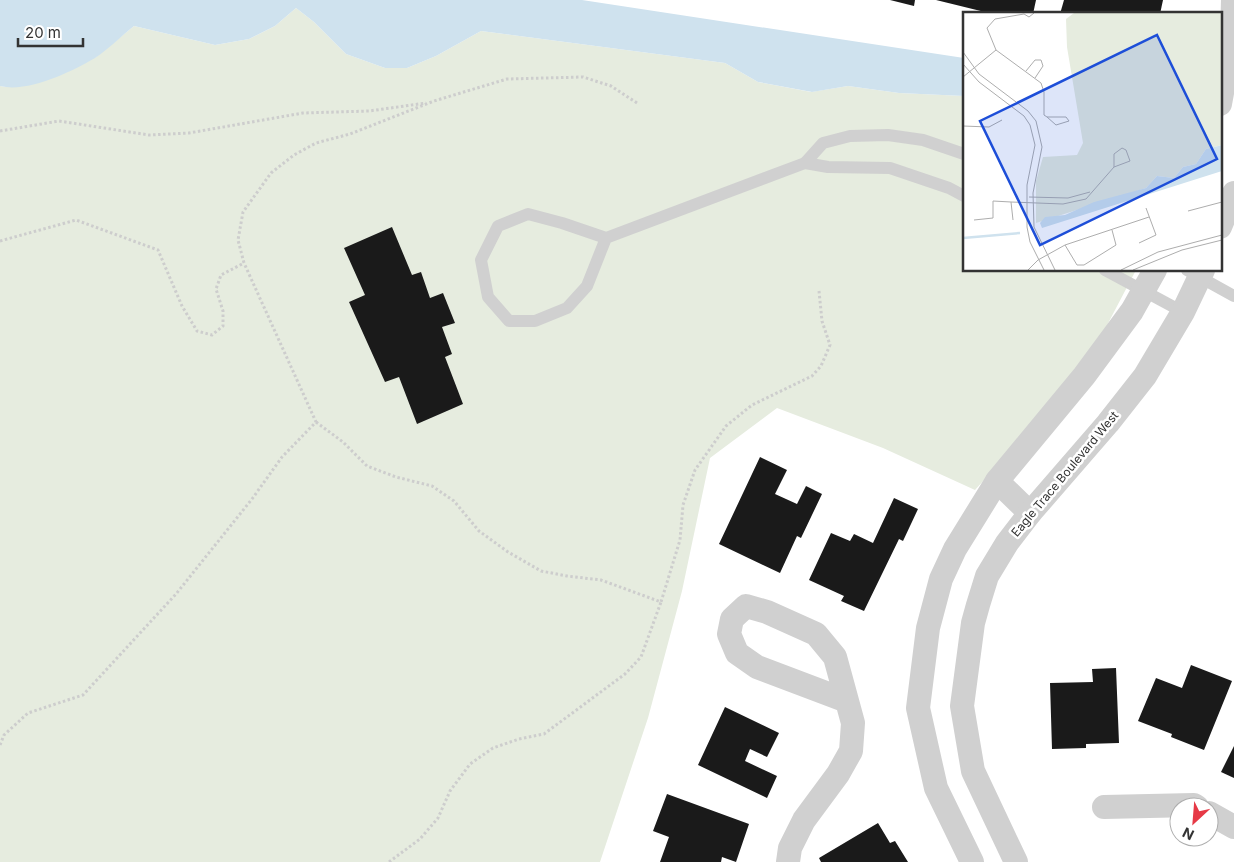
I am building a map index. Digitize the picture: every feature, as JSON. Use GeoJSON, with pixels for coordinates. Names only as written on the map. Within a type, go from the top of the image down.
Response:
{"type":"FeatureCollection","features":[{"type":"Feature","properties":{"kind":"street"},"geometry":{"type":"LineString","coordinates":[[1222,93],[1232,37],[1233,0]]}},
{"type":"Feature","properties":{"kind":"street"},"geometry":{"type":"LineString","coordinates":[[1222,221],[1234,193]]}},
{"type":"Feature","properties":{"kind":"street"},"geometry":{"type":"LineString","coordinates":[[972,862],[936,788],[918,708],[928,628],[941,579],[955,549],[997,481],[1084,376],[1132,311],[1154,271]]}},
{"type":"Feature","properties":{"kind":"street","name":"Eagle Trace Boulevard West"},"geometry":{"type":"LineString","coordinates":[[1016,862],[973,771],[962,706],[973,623],[987,576],[1030,512],[1108,423],[1145,376],[1183,312],[1196,272]]}},
{"type":"Feature","properties":{"kind":"street"},"geometry":{"type":"LineString","coordinates":[[997,481],[1030,512]]}},
{"type":"Feature","properties":{"kind":"street"},"geometry":{"type":"LineString","coordinates":[[788,862],[790,848],[804,820],[838,774],[851,751],[853,723],[847,701],[835,657],[816,634],[767,612],[746,606],[732,618],[729,634],[737,653],[757,667],[847,701]]}},
{"type":"Feature","properties":{"kind":"street"},"geometry":{"type":"LineString","coordinates":[[1104,807],[1169,806]]}},
{"type":"Feature","properties":{"kind":"street"},"geometry":{"type":"LineString","coordinates":[[1219,819],[1234,827]]}},
{"type":"Feature","properties":{"kind":"lane"},"geometry":{"type":"LineString","coordinates":[[606,238],[586,286],[567,308],[535,321],[509,321],[488,297],[481,260],[498,226],[528,214],[606,238],[805,163],[823,143],[850,136],[888,135],[923,140],[963,154]]}},
{"type":"Feature","properties":{"kind":"lane"},"geometry":{"type":"LineString","coordinates":[[805,163],[828,167],[890,168],[949,188],[963,195]]}},
{"type":"Feature","properties":{"kind":"lane"},"geometry":{"type":"LineString","coordinates":[[1107,271],[1183,312]]}},
{"type":"Feature","properties":{"kind":"lane"},"geometry":{"type":"LineString","coordinates":[[1196,272],[1234,296]]}},
{"type":"Feature","properties":{"kind":"path"},"geometry":{"type":"LineString","coordinates":[[637,103],[611,86],[583,77],[507,79],[434,101],[350,134],[316,143],[294,155],[270,173],[243,212],[238,240],[244,263],[316,422],[343,442],[367,466],[396,477],[432,486],[454,502],[479,531],[508,552],[541,571],[601,580],[661,602]]}},
{"type":"Feature","properties":{"kind":"path"},"geometry":{"type":"LineString","coordinates":[[0,131],[59,121],[149,135],[189,134],[304,113],[369,111],[434,101]]}},
{"type":"Feature","properties":{"kind":"path"},"geometry":{"type":"LineString","coordinates":[[0,241],[76,220],[158,250],[182,306],[197,331],[212,335],[223,326],[222,311],[216,289],[221,275],[244,263]]}},
{"type":"Feature","properties":{"kind":"path"},"geometry":{"type":"LineString","coordinates":[[389,862],[420,839],[438,818],[450,791],[470,764],[493,748],[519,739],[544,734],[625,674],[641,657],[661,602],[680,540],[683,506],[696,470],[726,426],[752,405],[812,376],[821,366],[830,346],[822,321],[819,291]]}},
{"type":"Feature","properties":{"kind":"path"},"geometry":{"type":"LineString","coordinates":[[0,745],[4,735],[28,713],[83,695],[176,594],[252,499],[282,457],[316,422]]}},
{"type":"Feature","properties":{"kind":"shaded area"},"geometry":{"type":"Polygon","coordinates":[[[296,8],[314,22],[346,54],[385,68],[407,68],[436,56],[481,31],[725,63],[758,82],[811,92],[848,86],[899,93],[963,96],[963,271],[1135,271],[1083,371],[975,490],[883,448],[777,408],[710,458],[682,591],[648,718],[600,862],[0,862],[0,86],[7,87],[96,57],[134,26],[215,45],[249,39],[275,26],[296,8]]]}},
{"type":"Feature","properties":{"kind":"water"},"geometry":{"type":"Polygon","coordinates":[[[0,0],[582,0],[963,58],[963,96],[899,93],[848,86],[812,92],[758,82],[725,63],[481,31],[436,56],[407,68],[385,68],[346,54],[314,22],[296,8],[275,26],[249,39],[215,45],[134,26],[95,58],[62,75],[23,87],[0,86],[0,0]]]}},
{"type":"Feature","properties":{"kind":"building"},"geometry":{"type":"Polygon","coordinates":[[[890,0],[915,0],[914,6],[890,0]]]}},
{"type":"Feature","properties":{"kind":"building"},"geometry":{"type":"Polygon","coordinates":[[[936,0],[1036,0],[1033,12],[985,12],[936,0]]]}},
{"type":"Feature","properties":{"kind":"building"},"geometry":{"type":"Polygon","coordinates":[[[1064,0],[1163,0],[1160,12],[1061,12],[1064,0]]]}},
{"type":"Feature","properties":{"kind":"building"},"geometry":{"type":"Polygon","coordinates":[[[392,227],[412,275],[421,272],[430,298],[443,293],[455,323],[442,327],[452,354],[445,357],[463,404],[417,424],[399,377],[385,382],[349,302],[365,295],[344,248],[392,227]]]}},
{"type":"Feature","properties":{"kind":"building"},"geometry":{"type":"Polygon","coordinates":[[[760,457],[787,470],[775,494],[797,504],[806,486],[822,494],[801,538],[797,536],[780,573],[719,544],[760,457]]]}},
{"type":"Feature","properties":{"kind":"building"},"geometry":{"type":"Polygon","coordinates":[[[894,498],[918,509],[903,541],[899,539],[864,611],[841,601],[844,596],[809,580],[831,533],[850,541],[854,534],[873,543],[894,498]]]}},
{"type":"Feature","properties":{"kind":"building"},"geometry":{"type":"Polygon","coordinates":[[[1191,665],[1232,681],[1204,750],[1171,737],[1172,734],[1138,721],[1156,678],[1182,688],[1191,665]]]}},
{"type":"Feature","properties":{"kind":"building"},"geometry":{"type":"Polygon","coordinates":[[[1116,668],[1119,743],[1086,744],[1086,748],[1052,749],[1050,683],[1093,682],[1092,669],[1116,668]]]}},
{"type":"Feature","properties":{"kind":"building"},"geometry":{"type":"Polygon","coordinates":[[[725,707],[779,733],[767,757],[750,749],[745,761],[777,776],[767,798],[698,765],[725,707]]]}},
{"type":"Feature","properties":{"kind":"building"},"geometry":{"type":"Polygon","coordinates":[[[1234,746],[1234,778],[1221,772],[1234,746]]]}},
{"type":"Feature","properties":{"kind":"building"},"geometry":{"type":"Polygon","coordinates":[[[667,794],[749,824],[736,862],[722,857],[721,862],[660,862],[669,837],[653,831],[667,794]]]}},
{"type":"Feature","properties":{"kind":"building"},"geometry":{"type":"Polygon","coordinates":[[[878,823],[890,843],[895,841],[908,862],[821,862],[819,858],[878,823]]]}}]}
